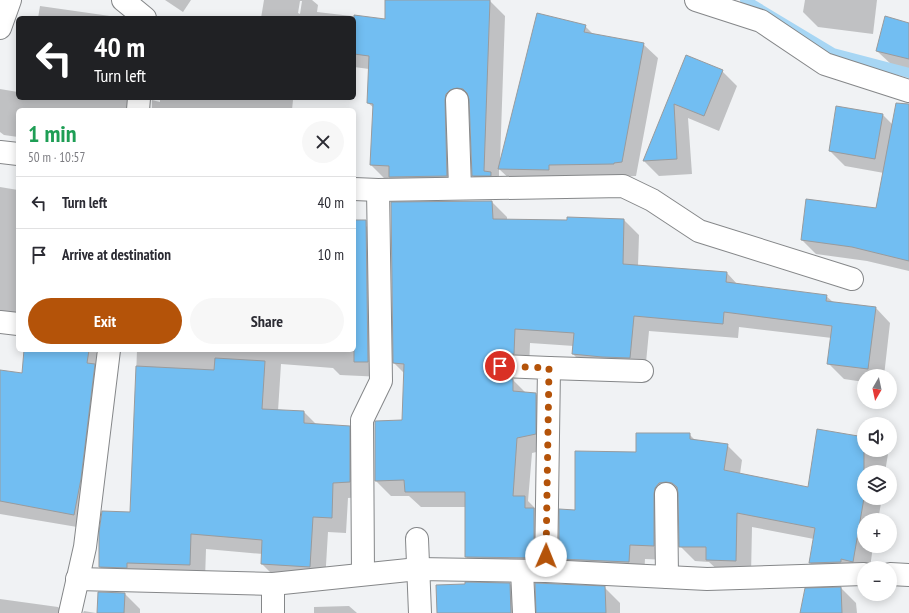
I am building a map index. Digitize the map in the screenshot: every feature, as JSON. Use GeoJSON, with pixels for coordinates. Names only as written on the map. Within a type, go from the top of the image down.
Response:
{"type":"FeatureCollection","features":[{"type":"Feature","properties":{"kind":"street"},"geometry":{"type":"LineString","coordinates":[[0,28],[10,0]]}},
{"type":"Feature","properties":{"kind":"street"},"geometry":{"type":"LineString","coordinates":[[123,0],[143,16]]}},
{"type":"Feature","properties":{"kind":"street"},"geometry":{"type":"LineString","coordinates":[[696,0],[761,21],[825,64],[909,91]]}},
{"type":"Feature","properties":{"kind":"street"},"geometry":{"type":"LineString","coordinates":[[457,100],[460,188]]}},
{"type":"Feature","properties":{"kind":"street"},"geometry":{"type":"LineString","coordinates":[[0,152],[16,154]]}},
{"type":"Feature","properties":{"kind":"street"},"geometry":{"type":"LineString","coordinates":[[356,189],[623,186],[652,200],[699,231],[852,279]]}},
{"type":"Feature","properties":{"kind":"street"},"geometry":{"type":"LineString","coordinates":[[363,574],[362,420],[381,381],[378,190]]}},
{"type":"Feature","properties":{"kind":"street"},"geometry":{"type":"LineString","coordinates":[[0,322],[16,324]]}},
{"type":"Feature","properties":{"kind":"street"},"geometry":{"type":"LineString","coordinates":[[70,613],[85,547],[110,352]]}},
{"type":"Feature","properties":{"kind":"street"},"geometry":{"type":"LineString","coordinates":[[500,366],[642,370]]}},
{"type":"Feature","properties":{"kind":"street"},"geometry":{"type":"LineString","coordinates":[[546,571],[549,368]]}},
{"type":"Feature","properties":{"kind":"street"},"geometry":{"type":"LineString","coordinates":[[666,494],[666,577]]}},
{"type":"Feature","properties":{"kind":"street"},"geometry":{"type":"LineString","coordinates":[[417,539],[420,613]]}},
{"type":"Feature","properties":{"kind":"street"},"geometry":{"type":"LineString","coordinates":[[77,579],[273,584],[418,569],[546,571],[707,579],[857,574]]}},
{"type":"Feature","properties":{"kind":"street"},"geometry":{"type":"LineString","coordinates":[[522,571],[524,613]]}},
{"type":"Feature","properties":{"kind":"street"},"geometry":{"type":"LineString","coordinates":[[897,574],[909,575]]}},
{"type":"Feature","properties":{"kind":"street"},"geometry":{"type":"LineString","coordinates":[[273,584],[274,613]]}},
{"type":"Feature","properties":{"kind":"building"},"geometry":{"type":"Polygon","coordinates":[[[385,0],[490,0],[484,171],[491,172],[491,176],[472,176],[469,99],[467,93],[463,89],[457,88],[450,90],[446,94],[445,100],[447,176],[389,177],[389,166],[370,165],[373,104],[367,103],[369,56],[356,54],[356,16],[354,15],[385,19],[385,0]]]}},
{"type":"Feature","properties":{"kind":"building"},"geometry":{"type":"Polygon","coordinates":[[[537,13],[586,25],[584,32],[644,43],[622,162],[614,164],[549,165],[549,170],[498,169],[537,13]]]}},
{"type":"Feature","properties":{"kind":"building"},"geometry":{"type":"Polygon","coordinates":[[[885,16],[909,23],[909,59],[876,51],[885,16]]]}},
{"type":"Feature","properties":{"kind":"building"},"geometry":{"type":"Polygon","coordinates":[[[686,55],[723,70],[704,116],[674,104],[677,159],[643,161],[686,55]]]}},
{"type":"Feature","properties":{"kind":"building"},"geometry":{"type":"Polygon","coordinates":[[[896,103],[909,104],[909,261],[852,247],[801,240],[806,199],[876,208],[896,103]]]}},
{"type":"Feature","properties":{"kind":"building"},"geometry":{"type":"Polygon","coordinates":[[[836,106],[883,114],[875,159],[829,151],[836,106]]]}},
{"type":"Feature","properties":{"kind":"building"},"geometry":{"type":"Polygon","coordinates":[[[492,201],[493,219],[567,220],[567,217],[624,219],[623,264],[727,272],[726,282],[827,295],[826,301],[876,307],[868,369],[827,364],[832,326],[724,312],[723,324],[634,316],[630,358],[572,354],[574,333],[515,329],[514,354],[496,355],[490,360],[489,366],[490,372],[495,377],[513,379],[513,391],[536,393],[536,434],[517,438],[513,496],[525,496],[525,508],[534,508],[534,558],[465,557],[465,492],[405,492],[404,480],[375,481],[375,421],[402,420],[404,364],[393,363],[391,202],[492,201]]]}},
{"type":"Feature","properties":{"kind":"building"},"geometry":{"type":"Polygon","coordinates":[[[356,220],[366,220],[368,362],[354,362],[354,352],[356,352],[356,220]]]}},
{"type":"Feature","properties":{"kind":"building"},"geometry":{"type":"Polygon","coordinates":[[[24,352],[89,352],[87,363],[95,364],[81,479],[74,515],[0,501],[0,370],[22,373],[24,352]]]}},
{"type":"Feature","properties":{"kind":"building"},"geometry":{"type":"Polygon","coordinates":[[[215,358],[265,361],[262,409],[304,411],[304,423],[350,426],[350,482],[333,483],[332,518],[313,517],[310,567],[261,564],[262,540],[191,534],[190,565],[127,563],[127,568],[99,567],[99,532],[102,511],[130,512],[136,366],[214,370],[215,358]]]}},
{"type":"Feature","properties":{"kind":"building"},"geometry":{"type":"Polygon","coordinates":[[[817,429],[857,436],[857,457],[864,457],[864,465],[857,465],[857,505],[863,505],[861,513],[857,513],[857,539],[853,562],[841,559],[841,562],[809,563],[815,528],[737,513],[736,561],[706,560],[706,547],[679,547],[677,487],[672,483],[666,482],[659,483],[655,488],[654,546],[630,545],[629,562],[559,559],[559,509],[575,510],[575,451],[636,452],[636,433],[690,433],[690,439],[728,444],[724,470],[808,487],[817,429]]]}},
{"type":"Feature","properties":{"kind":"building"},"geometry":{"type":"Polygon","coordinates":[[[465,582],[510,583],[511,613],[437,613],[436,585],[465,584],[465,582]]]}},
{"type":"Feature","properties":{"kind":"building"},"geometry":{"type":"Polygon","coordinates":[[[535,583],[605,586],[606,613],[536,613],[535,583]]]}},
{"type":"Feature","properties":{"kind":"building"},"geometry":{"type":"Polygon","coordinates":[[[841,587],[842,613],[800,613],[805,588],[841,587]]]}},
{"type":"Feature","properties":{"kind":"building"},"geometry":{"type":"Polygon","coordinates":[[[98,592],[125,593],[124,613],[97,613],[98,592]]]}},
{"type":"Feature","properties":{"kind":"waterway"},"geometry":{"type":"LineString","coordinates":[[745,0],[833,53],[909,73]]}},
{"type":"Feature","properties":{"kind":"route"},"geometry":{"type":"LineString","coordinates":[[500,366],[549,368],[546,556]]}}]}
